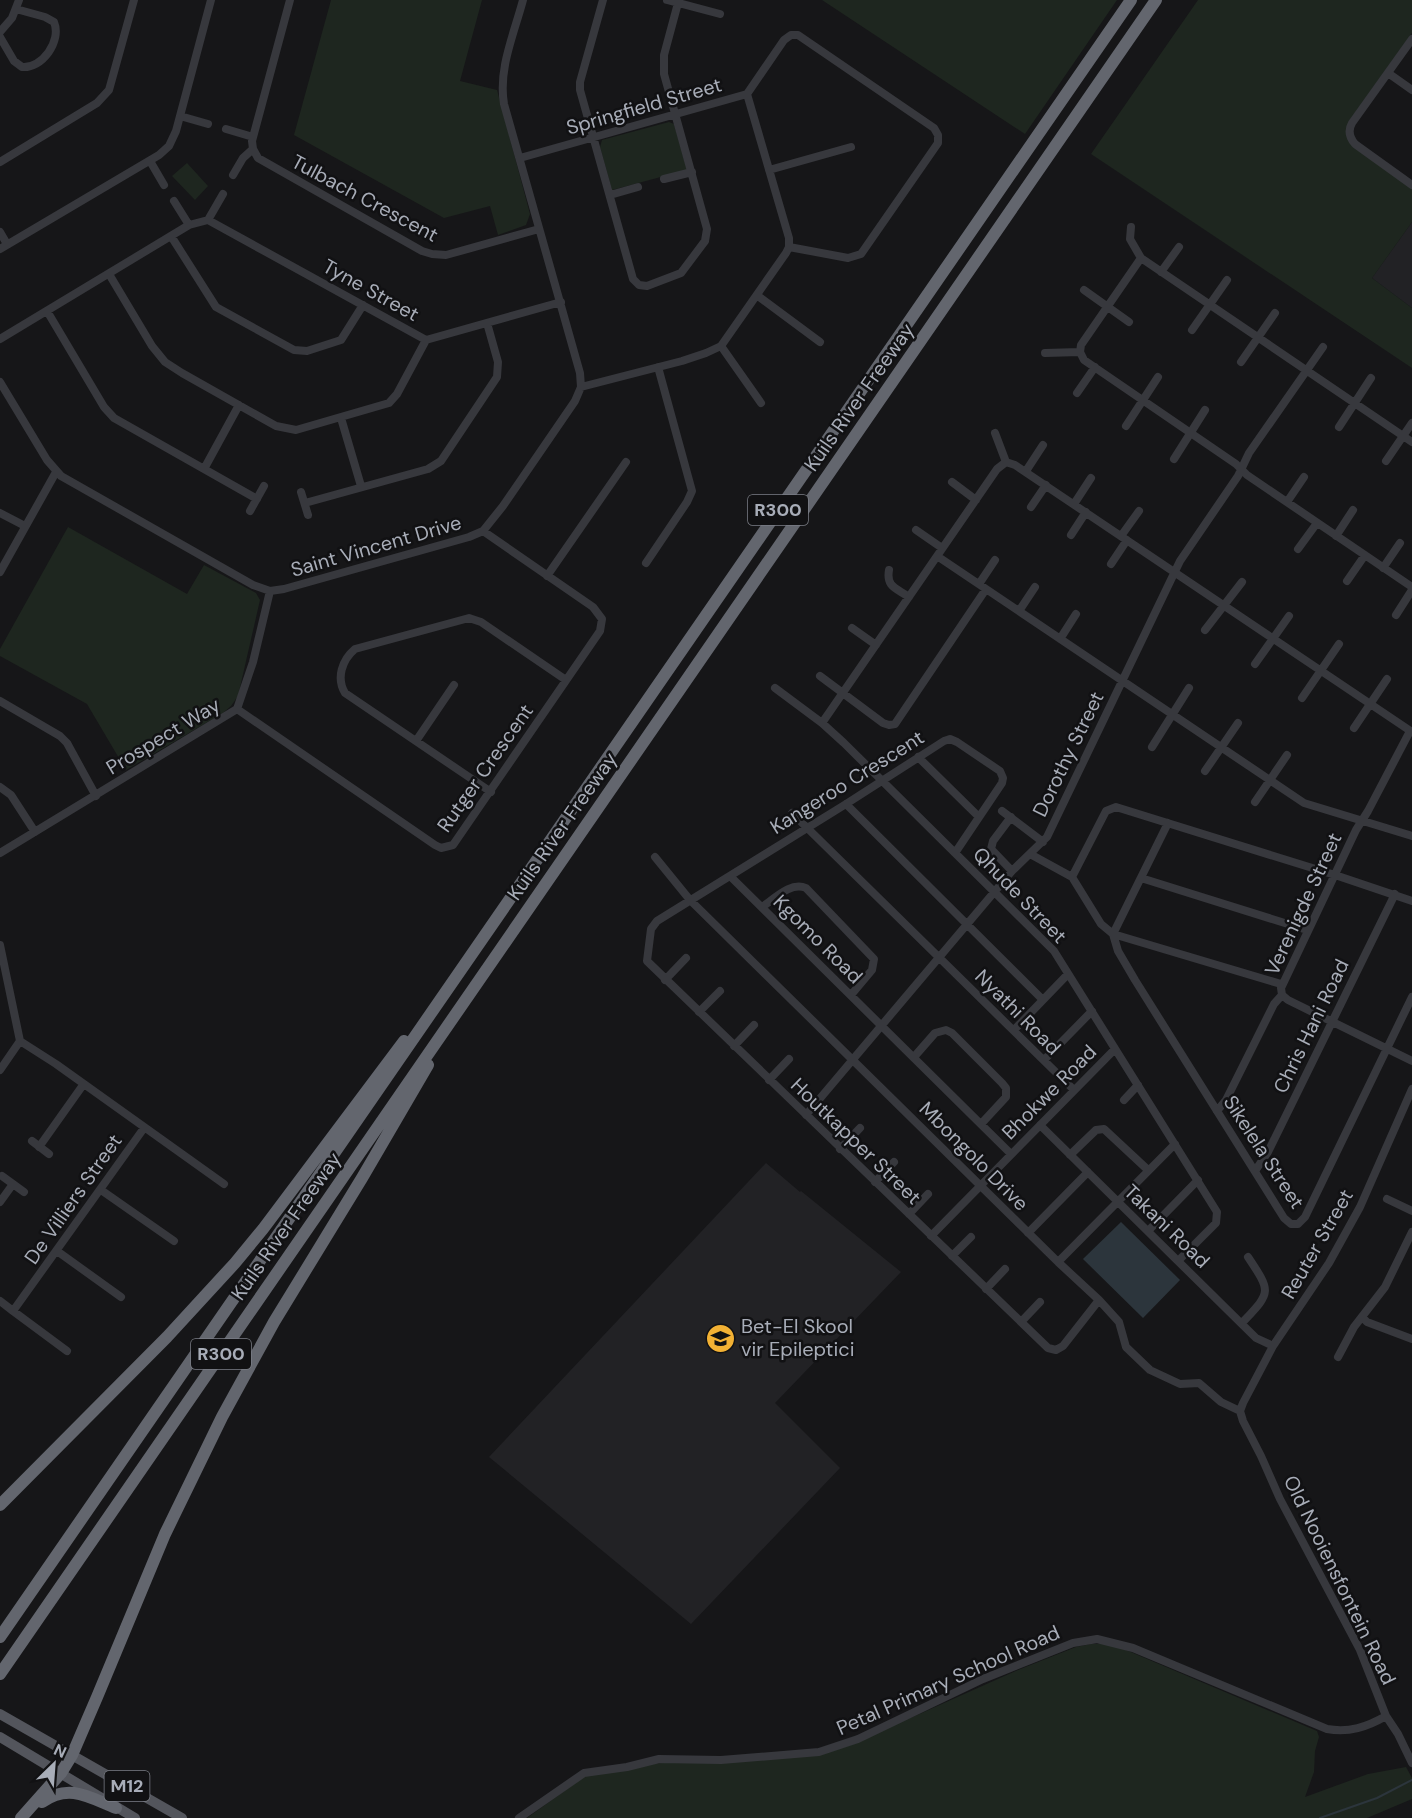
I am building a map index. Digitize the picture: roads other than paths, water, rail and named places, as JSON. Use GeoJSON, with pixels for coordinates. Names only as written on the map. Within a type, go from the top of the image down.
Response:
{"type":"FeatureCollection","features":[{"type":"Feature","properties":{"kind":"highway","name":"Kuils River Freeway"},"geometry":{"type":"LineString","coordinates":[[0,1637],[1131,0]]}},
{"type":"Feature","properties":{"kind":"highway","name":"Kuils River Freeway"},"geometry":{"type":"LineString","coordinates":[[0,1674],[1156,0]]}},
{"type":"Feature","properties":{"kind":"highway"},"geometry":{"type":"LineString","coordinates":[[0,1505],[208,1294],[263,1230],[390,1058],[426,1020]]}},
{"type":"Feature","properties":{"kind":"highway"},"geometry":{"type":"LineString","coordinates":[[25,1814],[61,1773],[72,1755],[165,1534],[222,1417],[274,1322],[418,1085],[442,1033]]}},
{"type":"Feature","properties":{"kind":"highway"},"geometry":{"type":"LineString","coordinates":[[25,1814],[57,1793],[65,1792],[82,1794],[116,1808]]}},
{"type":"Feature","properties":{"kind":"main road","name":"M12"},"geometry":{"type":"LineString","coordinates":[[0,1714],[182,1818]]}},
{"type":"Feature","properties":{"kind":"main road","name":"M12"},"geometry":{"type":"LineString","coordinates":[[0,1737],[135,1818]]}},
{"type":"Feature","properties":{"kind":"street"},"geometry":{"type":"LineString","coordinates":[[1,158],[97,103],[106,95],[134,0]]}},
{"type":"Feature","properties":{"kind":"street"},"geometry":{"type":"LineString","coordinates":[[0,232],[4,247],[150,161],[169,146],[180,116],[211,0]]}},
{"type":"Feature","properties":{"kind":"street"},"geometry":{"type":"LineString","coordinates":[[233,175],[243,158],[253,149],[253,137],[290,0]]}},
{"type":"Feature","properties":{"kind":"street"},"geometry":{"type":"LineString","coordinates":[[523,0],[503,72],[501,88],[580,373],[581,387],[706,353],[721,346],[758,296],[789,247],[848,258],[861,254],[938,143],[938,135],[934,128],[802,37],[794,34],[784,40],[747,94]]}},
{"type":"Feature","properties":{"kind":"street"},"geometry":{"type":"LineString","coordinates":[[603,0],[580,82],[580,90],[633,279],[639,285],[647,286],[674,278],[681,273],[705,241],[707,224],[664,74],[663,63],[678,3]]}},
{"type":"Feature","properties":{"kind":"street"},"geometry":{"type":"LineString","coordinates":[[667,0],[720,14]]}},
{"type":"Feature","properties":{"kind":"street"},"geometry":{"type":"LineString","coordinates":[[0,32],[8,24],[18,4],[50,19],[54,22],[56,31],[51,50],[32,66],[22,67],[14,61],[0,37]]}},
{"type":"Feature","properties":{"kind":"street"},"geometry":{"type":"LineString","coordinates":[[1412,39],[1349,130],[1350,138],[1355,144],[1412,185]]}},
{"type":"Feature","properties":{"kind":"street"},"geometry":{"type":"LineString","coordinates":[[1388,73],[1412,90]]}},
{"type":"Feature","properties":{"kind":"street","name":"Springfield Street"},"geometry":{"type":"LineString","coordinates":[[520,158],[747,94],[789,238],[789,247]]}},
{"type":"Feature","properties":{"kind":"street"},"geometry":{"type":"LineString","coordinates":[[180,116],[208,124]]}},
{"type":"Feature","properties":{"kind":"street"},"geometry":{"type":"LineString","coordinates":[[226,129],[253,137]]}},
{"type":"Feature","properties":{"kind":"street"},"geometry":{"type":"LineString","coordinates":[[769,170],[851,147]]}},
{"type":"Feature","properties":{"kind":"street","name":"Tulbach Crescent"},"geometry":{"type":"LineString","coordinates":[[253,149],[261,160],[432,254],[446,255],[539,229]]}},
{"type":"Feature","properties":{"kind":"street"},"geometry":{"type":"LineString","coordinates":[[150,161],[164,185]]}},
{"type":"Feature","properties":{"kind":"street"},"geometry":{"type":"LineString","coordinates":[[664,179],[692,172]]}},
{"type":"Feature","properties":{"kind":"street"},"geometry":{"type":"LineString","coordinates":[[610,195],[638,187]]}},
{"type":"Feature","properties":{"kind":"street"},"geometry":{"type":"LineString","coordinates":[[0,339],[189,225],[208,220],[223,194]]}},
{"type":"Feature","properties":{"kind":"street"},"geometry":{"type":"LineString","coordinates":[[174,201],[189,225]]}},
{"type":"Feature","properties":{"kind":"street","name":"Tyne Street"},"geometry":{"type":"LineString","coordinates":[[208,220],[426,340],[561,302]]}},
{"type":"Feature","properties":{"kind":"street"},"geometry":{"type":"LineString","coordinates":[[1131,227],[1130,239],[1141,258],[1412,442]]}},
{"type":"Feature","properties":{"kind":"street"},"geometry":{"type":"LineString","coordinates":[[171,236],[218,310],[294,351],[307,351],[341,340],[363,305]]}},
{"type":"Feature","properties":{"kind":"street"},"geometry":{"type":"LineString","coordinates":[[1161,272],[1179,247]]}},
{"type":"Feature","properties":{"kind":"street"},"geometry":{"type":"LineString","coordinates":[[1141,258],[1081,345],[1080,352],[1084,360],[1412,589],[1396,615]]}},
{"type":"Feature","properties":{"kind":"street"},"geometry":{"type":"LineString","coordinates":[[109,274],[152,346],[165,362],[276,426],[289,430],[340,418],[384,405],[393,400],[426,340]]}},
{"type":"Feature","properties":{"kind":"street"},"geometry":{"type":"LineString","coordinates":[[1192,330],[1227,280]]}},
{"type":"Feature","properties":{"kind":"street"},"geometry":{"type":"LineString","coordinates":[[1084,290],[1130,322]]}},
{"type":"Feature","properties":{"kind":"street"},"geometry":{"type":"LineString","coordinates":[[758,296],[820,342]]}},
{"type":"Feature","properties":{"kind":"street"},"geometry":{"type":"LineString","coordinates":[[47,311],[109,414],[120,423],[257,499]]}},
{"type":"Feature","properties":{"kind":"street"},"geometry":{"type":"LineString","coordinates":[[1241,362],[1275,313]]}},
{"type":"Feature","properties":{"kind":"street"},"geometry":{"type":"LineString","coordinates":[[305,503],[428,469],[441,461],[496,377],[498,362],[487,323]]}},
{"type":"Feature","properties":{"kind":"street"},"geometry":{"type":"LineString","coordinates":[[721,346],[761,403]]}},
{"type":"Feature","properties":{"kind":"street","name":"Dorothy Street"},"geometry":{"type":"LineString","coordinates":[[806,1115],[1012,871],[1043,842],[1052,828],[1174,572],[1249,453],[1323,347]]}},
{"type":"Feature","properties":{"kind":"street"},"geometry":{"type":"LineString","coordinates":[[1045,353],[1080,352]]}},
{"type":"Feature","properties":{"kind":"street"},"geometry":{"type":"LineString","coordinates":[[646,563],[692,491],[658,367]]}},
{"type":"Feature","properties":{"kind":"street"},"geometry":{"type":"LineString","coordinates":[[1077,393],[1095,367]]}},
{"type":"Feature","properties":{"kind":"street"},"geometry":{"type":"LineString","coordinates":[[1126,426],[1158,377]]}},
{"type":"Feature","properties":{"kind":"street"},"geometry":{"type":"LineString","coordinates":[[1339,427],[1371,378]]}},
{"type":"Feature","properties":{"kind":"street","name":"Saint Vincent Drive"},"geometry":{"type":"LineString","coordinates":[[0,382],[46,460],[66,480],[235,575],[270,591],[399,557],[483,531],[503,506],[571,406],[581,387]]}},
{"type":"Feature","properties":{"kind":"street"},"geometry":{"type":"LineString","coordinates":[[204,469],[239,405]]}},
{"type":"Feature","properties":{"kind":"street"},"geometry":{"type":"LineString","coordinates":[[1174,459],[1205,410]]}},
{"type":"Feature","properties":{"kind":"street"},"geometry":{"type":"LineString","coordinates":[[340,418],[361,486]]}},
{"type":"Feature","properties":{"kind":"street"},"geometry":{"type":"LineString","coordinates":[[1386,461],[1412,423]]}},
{"type":"Feature","properties":{"kind":"street"},"geometry":{"type":"LineString","coordinates":[[995,433],[1006,462]]}},
{"type":"Feature","properties":{"kind":"street"},"geometry":{"type":"LineString","coordinates":[[1026,471],[1043,445]]}},
{"type":"Feature","properties":{"kind":"street"},"geometry":{"type":"LineString","coordinates":[[547,576],[626,462]]}},
{"type":"Feature","properties":{"kind":"street"},"geometry":{"type":"LineString","coordinates":[[822,723],[997,468],[1006,462],[1013,463],[1026,471],[1411,731]]}},
{"type":"Feature","properties":{"kind":"street"},"geometry":{"type":"LineString","coordinates":[[0,572],[56,472]]}},
{"type":"Feature","properties":{"kind":"street"},"geometry":{"type":"LineString","coordinates":[[1287,502],[1304,477]]}},
{"type":"Feature","properties":{"kind":"street"},"geometry":{"type":"LineString","coordinates":[[1074,504],[1091,478]]}},
{"type":"Feature","properties":{"kind":"street"},"geometry":{"type":"LineString","coordinates":[[951,482],[976,500]]}},
{"type":"Feature","properties":{"kind":"street"},"geometry":{"type":"LineString","coordinates":[[1031,507],[1046,485]]}},
{"type":"Feature","properties":{"kind":"street"},"geometry":{"type":"LineString","coordinates":[[250,511],[264,486]]}},
{"type":"Feature","properties":{"kind":"street"},"geometry":{"type":"LineString","coordinates":[[302,492],[308,515]]}},
{"type":"Feature","properties":{"kind":"street"},"geometry":{"type":"LineString","coordinates":[[1336,536],[1353,510]]}},
{"type":"Feature","properties":{"kind":"street"},"geometry":{"type":"LineString","coordinates":[[1111,564],[1139,511]]}},
{"type":"Feature","properties":{"kind":"street"},"geometry":{"type":"LineString","coordinates":[[1071,535],[1086,512]]}},
{"type":"Feature","properties":{"kind":"street"},"geometry":{"type":"LineString","coordinates":[[0,513],[25,526]]}},
{"type":"Feature","properties":{"kind":"street"},"geometry":{"type":"LineString","coordinates":[[1298,549],[1317,523]]}},
{"type":"Feature","properties":{"kind":"street"},"geometry":{"type":"LineString","coordinates":[[916,530],[982,586],[1308,805],[1412,836]]}},
{"type":"Feature","properties":{"kind":"street","name":"Rutger Crescent"},"geometry":{"type":"LineString","coordinates":[[237,709],[441,848],[453,845],[600,632],[603,619],[593,607],[483,531]]}},
{"type":"Feature","properties":{"kind":"street"},"geometry":{"type":"LineString","coordinates":[[1383,568],[1400,543]]}},
{"type":"Feature","properties":{"kind":"street"},"geometry":{"type":"LineString","coordinates":[[1347,581],[1365,555]]}},
{"type":"Feature","properties":{"kind":"street"},"geometry":{"type":"LineString","coordinates":[[820,676],[883,723],[892,724],[899,720],[982,586],[995,560]]}},
{"type":"Feature","properties":{"kind":"street"},"geometry":{"type":"LineString","coordinates":[[889,570],[889,583],[909,597]]}},
{"type":"Feature","properties":{"kind":"street"},"geometry":{"type":"LineString","coordinates":[[1205,630],[1242,582]]}},
{"type":"Feature","properties":{"kind":"street"},"geometry":{"type":"LineString","coordinates":[[1019,610],[1035,586]]}},
{"type":"Feature","properties":{"kind":"street","name":"Prospect Way"},"geometry":{"type":"LineString","coordinates":[[0,853],[237,709],[270,591]]}},
{"type":"Feature","properties":{"kind":"street"},"geometry":{"type":"LineString","coordinates":[[1060,639],[1076,614]]}},
{"type":"Feature","properties":{"kind":"street"},"geometry":{"type":"LineString","coordinates":[[1255,664],[1289,616]]}},
{"type":"Feature","properties":{"kind":"street"},"geometry":{"type":"LineString","coordinates":[[491,792],[345,693],[340,674],[345,661],[355,649],[469,618],[481,622],[566,680]]}},
{"type":"Feature","properties":{"kind":"street"},"geometry":{"type":"LineString","coordinates":[[852,628],[876,645]]}},
{"type":"Feature","properties":{"kind":"street"},"geometry":{"type":"LineString","coordinates":[[1302,698],[1339,644]]}},
{"type":"Feature","properties":{"kind":"street"},"geometry":{"type":"LineString","coordinates":[[1354,728],[1387,679]]}},
{"type":"Feature","properties":{"kind":"street"},"geometry":{"type":"LineString","coordinates":[[416,741],[454,685]]}},
{"type":"Feature","properties":{"kind":"street","name":"Qhude Street"},"geometry":{"type":"LineString","coordinates":[[775,688],[822,723],[1049,945],[1216,1209],[1217,1220],[1179,1260]]}},
{"type":"Feature","properties":{"kind":"street"},"geometry":{"type":"LineString","coordinates":[[1152,747],[1190,688]]}},
{"type":"Feature","properties":{"kind":"street"},"geometry":{"type":"LineString","coordinates":[[0,701],[60,736],[67,743],[96,796]]}},
{"type":"Feature","properties":{"kind":"street"},"geometry":{"type":"LineString","coordinates":[[1205,771],[1238,723]]}},
{"type":"Feature","properties":{"kind":"street","name":"Verenigde Street"},"geometry":{"type":"LineString","coordinates":[[1411,731],[1362,820],[1281,984],[1282,995],[1288,1000],[1412,1061]]}},
{"type":"Feature","properties":{"kind":"street","name":"Kangeroo Crescent"},"geometry":{"type":"LineString","coordinates":[[690,900],[950,739],[1000,771],[1003,778],[1002,783],[955,853]]}},
{"type":"Feature","properties":{"kind":"street"},"geometry":{"type":"LineString","coordinates":[[1256,802],[1287,755]]}},
{"type":"Feature","properties":{"kind":"street"},"geometry":{"type":"LineString","coordinates":[[918,757],[979,817]]}},
{"type":"Feature","properties":{"kind":"street"},"geometry":{"type":"LineString","coordinates":[[0,787],[10,795],[35,832]]}},
{"type":"Feature","properties":{"kind":"street"},"geometry":{"type":"LineString","coordinates":[[846,804],[1043,1000]]}},
{"type":"Feature","properties":{"kind":"street"},"geometry":{"type":"LineString","coordinates":[[1072,877],[1105,813],[1111,807],[1116,807],[1412,901]]}},
{"type":"Feature","properties":{"kind":"street"},"geometry":{"type":"LineString","coordinates":[[1002,811],[1043,842]]}},
{"type":"Feature","properties":{"kind":"street","name":"Nyathi Road"},"geometry":{"type":"LineString","coordinates":[[792,813],[1074,1090]]}},
{"type":"Feature","properties":{"kind":"street"},"geometry":{"type":"LineString","coordinates":[[1011,817],[993,841],[991,849],[1012,871]]}},
{"type":"Feature","properties":{"kind":"street"},"geometry":{"type":"LineString","coordinates":[[1168,823],[1113,934],[1281,984]]}},
{"type":"Feature","properties":{"kind":"street","name":"Sikelela Street"},"geometry":{"type":"LineString","coordinates":[[1030,854],[1072,877],[1101,924],[1113,934],[1118,951],[1217,1112],[1286,1221],[1292,1224],[1301,1222],[1412,997]]}},
{"type":"Feature","properties":{"kind":"street","name":"Mbongolo Drive"},"geometry":{"type":"LineString","coordinates":[[655,857],[690,900],[1099,1300],[1119,1322],[1126,1347],[1150,1370],[1180,1384],[1199,1383],[1221,1402],[1240,1411]]}},
{"type":"Feature","properties":{"kind":"street","name":"Kgomo Road"},"geometry":{"type":"LineString","coordinates":[[730,876],[1011,1154]]}},
{"type":"Feature","properties":{"kind":"street"},"geometry":{"type":"LineString","coordinates":[[1141,878],[1307,930]]}},
{"type":"Feature","properties":{"kind":"street"},"geometry":{"type":"LineString","coordinates":[[762,907],[792,887],[806,888],[874,958],[872,970],[851,995]]}},
{"type":"Feature","properties":{"kind":"street","name":"Chris Hani Road"},"geometry":{"type":"LineString","coordinates":[[1255,1172],[1268,1152],[1395,894]]}},
{"type":"Feature","properties":{"kind":"street","name":"Houtkapper Street"},"geometry":{"type":"LineString","coordinates":[[690,900],[657,921],[651,929],[647,961],[665,980],[1048,1348],[1059,1349],[1063,1346],[1099,1300]]}},
{"type":"Feature","properties":{"kind":"street"},"geometry":{"type":"LineString","coordinates":[[0,1070],[20,1041],[1,951]]}},
{"type":"Feature","properties":{"kind":"street"},"geometry":{"type":"LineString","coordinates":[[665,980],[686,958]]}},
{"type":"Feature","properties":{"kind":"street"},"geometry":{"type":"LineString","coordinates":[[1014,1030],[1068,974]]}},
{"type":"Feature","properties":{"kind":"street"},"geometry":{"type":"LineString","coordinates":[[699,1012],[720,991]]}},
{"type":"Feature","properties":{"kind":"street"},"geometry":{"type":"LineString","coordinates":[[1217,1112],[1226,1100],[1274,1004],[1282,995]]}},
{"type":"Feature","properties":{"kind":"street"},"geometry":{"type":"LineString","coordinates":[[1044,1060],[1092,1011]]}},
{"type":"Feature","properties":{"kind":"street"},"geometry":{"type":"LineString","coordinates":[[734,1046],[754,1025]]}},
{"type":"Feature","properties":{"kind":"street"},"geometry":{"type":"LineString","coordinates":[[914,1057],[935,1033],[946,1030],[952,1033],[1006,1088],[1006,1097],[981,1124]]}},
{"type":"Feature","properties":{"kind":"street","name":"De Villiers Street"},"geometry":{"type":"LineString","coordinates":[[13,1311],[144,1128],[56,1064],[20,1041]]}},
{"type":"Feature","properties":{"kind":"street","name":"Bhokwe Road"},"geometry":{"type":"LineString","coordinates":[[931,1236],[1115,1049]]}},
{"type":"Feature","properties":{"kind":"street"},"geometry":{"type":"LineString","coordinates":[[769,1080],[789,1059]]}},
{"type":"Feature","properties":{"kind":"street"},"geometry":{"type":"LineString","coordinates":[[49,1154],[36,1144],[83,1085]]}},
{"type":"Feature","properties":{"kind":"street"},"geometry":{"type":"LineString","coordinates":[[1124,1100],[1138,1085]]}},
{"type":"Feature","properties":{"kind":"street","name":"Reuter Street"},"geometry":{"type":"LineString","coordinates":[[1240,1411],[1273,1346],[1329,1263],[1349,1227],[1412,1089]]}},
{"type":"Feature","properties":{"kind":"street","name":"Takani Road"},"geometry":{"type":"LineString","coordinates":[[1040,1125],[1256,1338],[1273,1346]]}},
{"type":"Feature","properties":{"kind":"street"},"geometry":{"type":"LineString","coordinates":[[144,1128],[224,1184]]}},
{"type":"Feature","properties":{"kind":"street"},"geometry":{"type":"LineString","coordinates":[[840,1149],[860,1128]]}},
{"type":"Feature","properties":{"kind":"street"},"geometry":{"type":"LineString","coordinates":[[1070,1155],[1096,1130],[1104,1129],[1148,1170]]}},
{"type":"Feature","properties":{"kind":"street"},"geometry":{"type":"LineString","coordinates":[[1058,1262],[1175,1144]]}},
{"type":"Feature","properties":{"kind":"street"},"geometry":{"type":"LineString","coordinates":[[875,1182],[894,1162]]}},
{"type":"Feature","properties":{"kind":"street"},"geometry":{"type":"LineString","coordinates":[[1028,1233],[1088,1172]]}},
{"type":"Feature","properties":{"kind":"street"},"geometry":{"type":"LineString","coordinates":[[2,1176],[24,1192]]}},
{"type":"Feature","properties":{"kind":"street"},"geometry":{"type":"LineString","coordinates":[[1148,1231],[1198,1180]]}},
{"type":"Feature","properties":{"kind":"street"},"geometry":{"type":"LineString","coordinates":[[0,1202],[13,1184]]}},
{"type":"Feature","properties":{"kind":"street"},"geometry":{"type":"LineString","coordinates":[[100,1190],[174,1241]]}},
{"type":"Feature","properties":{"kind":"street"},"geometry":{"type":"LineString","coordinates":[[909,1215],[928,1194]]}},
{"type":"Feature","properties":{"kind":"street"},"geometry":{"type":"LineString","coordinates":[[1387,1199],[1412,1211]]}},
{"type":"Feature","properties":{"kind":"street"},"geometry":{"type":"LineString","coordinates":[[1338,1357],[1362,1317],[1385,1287],[1412,1232]]}},
{"type":"Feature","properties":{"kind":"street"},"geometry":{"type":"LineString","coordinates":[[952,1256],[971,1237]]}},
{"type":"Feature","properties":{"kind":"street"},"geometry":{"type":"LineString","coordinates":[[57,1251],[121,1297]]}},
{"type":"Feature","properties":{"kind":"street"},"geometry":{"type":"LineString","coordinates":[[1242,1323],[1258,1305],[1266,1290],[1264,1280],[1248,1257]]}},
{"type":"Feature","properties":{"kind":"street"},"geometry":{"type":"LineString","coordinates":[[986,1289],[1005,1269]]}},
{"type":"Feature","properties":{"kind":"street"},"geometry":{"type":"LineString","coordinates":[[0,1302],[68,1351]]}},
{"type":"Feature","properties":{"kind":"street"},"geometry":{"type":"LineString","coordinates":[[1021,1322],[1040,1302]]}},
{"type":"Feature","properties":{"kind":"street"},"geometry":{"type":"LineString","coordinates":[[1362,1317],[1366,1322],[1412,1338]]}},
{"type":"Feature","properties":{"kind":"street","name":"Old Nooiensfontein Road"},"geometry":{"type":"LineString","coordinates":[[1240,1411],[1280,1499],[1360,1650],[1386,1716],[1411,1760]]}},
{"type":"Feature","properties":{"kind":"street","name":"Petal Primary School Road"},"geometry":{"type":"LineString","coordinates":[[519,1818],[584,1773],[627,1767],[659,1759],[747,1759],[819,1752],[858,1739],[1004,1670],[1063,1647],[1089,1640],[1106,1640],[1133,1648],[1327,1729],[1341,1731],[1355,1729],[1386,1716]]}},
{"type":"Feature","properties":{"kind":"waterway"},"geometry":{"type":"LineString","coordinates":[[1320,1818],[1377,1798],[1412,1780]]}},
{"type":"Feature","properties":{"kind":"place","name":"Bet-El Skool vir Epileptici"},"geometry":{"type":"Point","coordinates":[720,1338]}}]}
